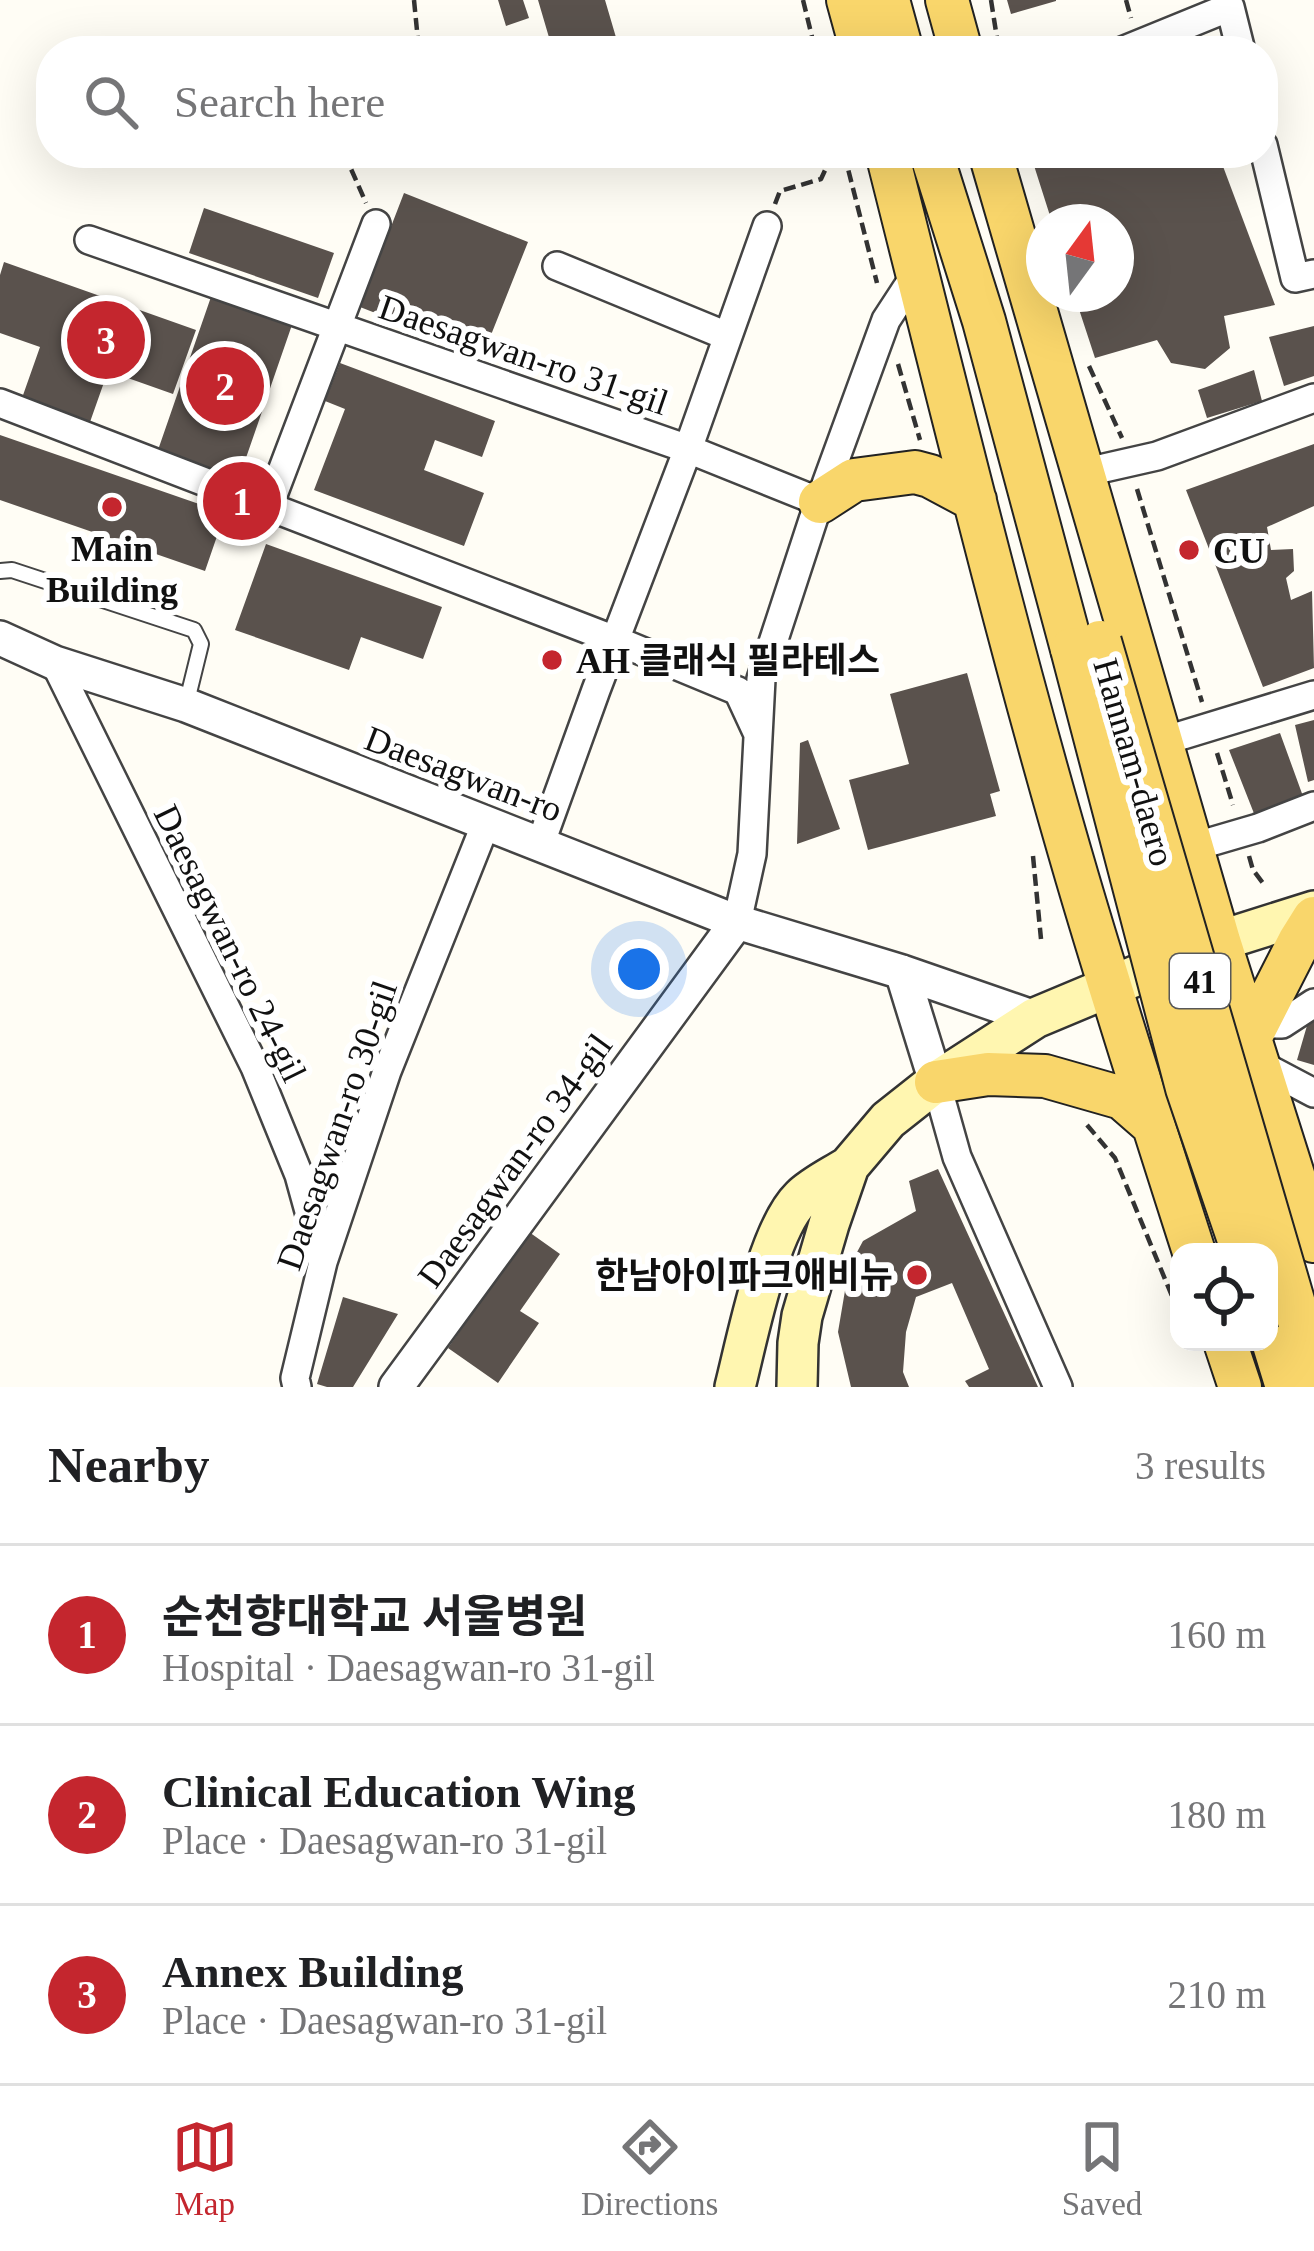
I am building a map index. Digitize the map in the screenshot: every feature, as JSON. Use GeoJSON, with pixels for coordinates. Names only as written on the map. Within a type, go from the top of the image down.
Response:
{"type":"FeatureCollection","features":[{"type":"Feature","properties":{"kind":"main road"},"geometry":{"type":"LineString","coordinates":[[844,36],[848,0]]}},
{"type":"Feature","properties":{"kind":"main road"},"geometry":{"type":"LineString","coordinates":[[888,0],[898,36]]}},
{"type":"Feature","properties":{"kind":"main road"},"geometry":{"type":"LineString","coordinates":[[923,0],[933,36]]}},
{"type":"Feature","properties":{"kind":"main road"},"geometry":{"type":"LineString","coordinates":[[947,0],[957,36]]}},
{"type":"Feature","properties":{"kind":"main road"},"geometry":{"type":"LineString","coordinates":[[891,168],[1063,827],[1191,1243]]}},
{"type":"Feature","properties":{"kind":"main road","name":"Hannam-daero"},"geometry":{"type":"LineString","coordinates":[[936,168],[1086,646],[1279,1326],[1287,1387]]}},
{"type":"Feature","properties":{"kind":"main road","name":"Hannam-daero"},"geometry":{"type":"LineString","coordinates":[[969,168],[1086,646],[1187,1088],[1240,1243]]}},
{"type":"Feature","properties":{"kind":"main road"},"geometry":{"type":"LineString","coordinates":[[994,168],[1219,941],[1256,1042],[1314,1241]]}},
{"type":"Feature","properties":{"kind":"main road"},"geometry":{"type":"LineString","coordinates":[[820,502],[854,480],[915,472],[975,500]]}},
{"type":"Feature","properties":{"kind":"main road"},"geometry":{"type":"LineString","coordinates":[[1063,827],[1177,796]]}},
{"type":"Feature","properties":{"kind":"main road"},"geometry":{"type":"LineString","coordinates":[[735,1387],[774,1244],[789,1213],[803,1196],[849,1166],[888,1120],[936,1082],[1035,1018],[1219,941],[1314,914]]}},
{"type":"Feature","properties":{"kind":"main road"},"geometry":{"type":"LineString","coordinates":[[1256,1042],[1314,914]]}},
{"type":"Feature","properties":{"kind":"main road"},"geometry":{"type":"LineString","coordinates":[[936,1082],[988,1074],[1045,1076],[1122,1098],[1153,1125]]}},
{"type":"Feature","properties":{"kind":"main road"},"geometry":{"type":"LineString","coordinates":[[797,1387],[802,1316],[849,1166]]}},
{"type":"Feature","properties":{"kind":"main road","name":"Hannam-daero"},"geometry":{"type":"LineString","coordinates":[[1279,1326],[1314,1368]]}},
{"type":"Feature","properties":{"kind":"main road"},"geometry":{"type":"LineString","coordinates":[[1228,1351],[1240,1387]]}},
{"type":"Feature","properties":{"kind":"street"},"geometry":{"type":"LineString","coordinates":[[1158,36],[1234,4],[1239,36]]}},
{"type":"Feature","properties":{"kind":"street"},"geometry":{"type":"LineString","coordinates":[[1268,168],[1294,278],[1314,274]]}},
{"type":"Feature","properties":{"kind":"street","name":"Daesagwan-ro 31-gil"},"geometry":{"type":"LineString","coordinates":[[268,508],[376,224]]}},
{"type":"Feature","properties":{"kind":"street","name":"Daesagwan-ro 31-gil"},"geometry":{"type":"LineString","coordinates":[[540,844],[767,226]]}},
{"type":"Feature","properties":{"kind":"street","name":"Daesagwan-ro 31-gil"},"geometry":{"type":"LineString","coordinates":[[88,240],[688,449]]}},
{"type":"Feature","properties":{"kind":"street"},"geometry":{"type":"LineString","coordinates":[[557,266],[728,336]]}},
{"type":"Feature","properties":{"kind":"street"},"geometry":{"type":"LineString","coordinates":[[737,922],[752,854],[761,679],[886,320],[919,272]]}},
{"type":"Feature","properties":{"kind":"street"},"geometry":{"type":"LineString","coordinates":[[1082,473],[1157,456],[1314,398]]}},
{"type":"Feature","properties":{"kind":"street"},"geometry":{"type":"LineString","coordinates":[[0,403],[739,691],[757,732]]}},
{"type":"Feature","properties":{"kind":"street"},"geometry":{"type":"LineString","coordinates":[[688,449],[820,502]]}},
{"type":"Feature","properties":{"kind":"street","name":"Daesagwan-ro"},"geometry":{"type":"LineString","coordinates":[[0,638],[737,922],[1035,1018]]}},
{"type":"Feature","properties":{"kind":"street","name":"Daesagwan-ro 24-gil"},"geometry":{"type":"LineString","coordinates":[[55,662],[255,1067],[298,1175],[323,1262]]}},
{"type":"Feature","properties":{"kind":"street"},"geometry":{"type":"LineString","coordinates":[[1160,742],[1314,695]]}},
{"type":"Feature","properties":{"kind":"street"},"geometry":{"type":"LineString","coordinates":[[1193,847],[1314,806]]}},
{"type":"Feature","properties":{"kind":"street","name":"Daesagwan-ro 30-gil"},"geometry":{"type":"LineString","coordinates":[[297,1387],[295,1378],[323,1262],[387,1071],[486,824]]}},
{"type":"Feature","properties":{"kind":"street","name":"Daesagwan-ro 34-gil"},"geometry":{"type":"LineString","coordinates":[[396,1387],[737,922]]}},
{"type":"Feature","properties":{"kind":"street"},"geometry":{"type":"LineString","coordinates":[[902,972],[957,1157],[1058,1387]]}},
{"type":"Feature","properties":{"kind":"street"},"geometry":{"type":"LineString","coordinates":[[1314,1003],[1256,1042],[1314,1093]]}},
{"type":"Feature","properties":{"kind":"lane"},"geometry":{"type":"LineString","coordinates":[[0,571],[11,570],[194,630],[201,644],[186,706]]}},
{"type":"Feature","properties":{"kind":"path"},"geometry":{"type":"LineString","coordinates":[[414,0],[418,36]]}},
{"type":"Feature","properties":{"kind":"path"},"geometry":{"type":"LineString","coordinates":[[803,0],[812,36]]}},
{"type":"Feature","properties":{"kind":"path"},"geometry":{"type":"LineString","coordinates":[[991,0],[997,36]]}},
{"type":"Feature","properties":{"kind":"path"},"geometry":{"type":"LineString","coordinates":[[351,168],[376,224]]}},
{"type":"Feature","properties":{"kind":"path"},"geometry":{"type":"LineString","coordinates":[[767,226],[780,191],[821,178],[826,168]]}},
{"type":"Feature","properties":{"kind":"path"},"geometry":{"type":"LineString","coordinates":[[848,168],[900,371]]}},
{"type":"Feature","properties":{"kind":"path"},"geometry":{"type":"LineString","coordinates":[[1082,352],[1117,423],[1241,833],[1253,870],[1267,887]]}},
{"type":"Feature","properties":{"kind":"path"},"geometry":{"type":"LineString","coordinates":[[1036,887],[1041,939]]}},
{"type":"Feature","properties":{"kind":"path"},"geometry":{"type":"LineString","coordinates":[[1075,1111],[1115,1158],[1170,1290]]}},
{"type":"Feature","properties":{"kind":"building"},"geometry":{"type":"Polygon","coordinates":[[[498,0],[523,0],[529,18],[506,26],[498,0]]]}},
{"type":"Feature","properties":{"kind":"building"},"geometry":{"type":"Polygon","coordinates":[[[538,0],[605,0],[616,36],[549,36],[538,0]]]}},
{"type":"Feature","properties":{"kind":"building"},"geometry":{"type":"Polygon","coordinates":[[[1007,0],[1056,0],[1056,1],[1011,14],[1007,0]]]}},
{"type":"Feature","properties":{"kind":"building"},"geometry":{"type":"Polygon","coordinates":[[[1035,168],[1224,168],[1275,305],[1224,316],[1230,348],[1205,369],[1171,363],[1157,340],[1095,358],[1080,312],[1134,312],[1134,204],[1046,204],[1035,168]]]}},
{"type":"Feature","properties":{"kind":"building"},"geometry":{"type":"Polygon","coordinates":[[[404,193],[528,242],[483,355],[360,307],[404,193]]]}},
{"type":"Feature","properties":{"kind":"building"},"geometry":{"type":"Polygon","coordinates":[[[204,208],[334,253],[318,298],[189,253],[204,208]]]}},
{"type":"Feature","properties":{"kind":"building"},"geometry":{"type":"Polygon","coordinates":[[[4,262],[196,330],[173,394],[108,371],[90,422],[22,398],[40,347],[0,333],[4,262]]]}},
{"type":"Feature","properties":{"kind":"building"},"geometry":{"type":"Polygon","coordinates":[[[212,294],[293,322],[239,478],[158,450],[212,294]]]}},
{"type":"Feature","properties":{"kind":"building"},"geometry":{"type":"Polygon","coordinates":[[[1314,326],[1314,376],[1284,386],[1269,337],[1314,326]]]}},
{"type":"Feature","properties":{"kind":"building"},"geometry":{"type":"Polygon","coordinates":[[[340,363],[495,421],[482,457],[435,440],[424,470],[484,493],[464,546],[314,490],[345,409],[325,401],[340,363]]]}},
{"type":"Feature","properties":{"kind":"building"},"geometry":{"type":"Polygon","coordinates":[[[1254,370],[1262,401],[1207,418],[1198,390],[1254,370]]]}},
{"type":"Feature","properties":{"kind":"building","name":"Main Building"},"geometry":{"type":"Polygon","coordinates":[[[0,435],[225,513],[205,571],[0,500],[0,435]]]}},
{"type":"Feature","properties":{"kind":"building"},"geometry":{"type":"Polygon","coordinates":[[[1314,444],[1314,506],[1267,527],[1271,550],[1293,549],[1294,571],[1286,578],[1291,600],[1312,591],[1314,668],[1263,687],[1186,490],[1314,444]]]}},
{"type":"Feature","properties":{"kind":"building"},"geometry":{"type":"Polygon","coordinates":[[[266,544],[442,607],[423,659],[361,637],[349,670],[235,630],[266,544]]]}},
{"type":"Feature","properties":{"kind":"building"},"geometry":{"type":"Polygon","coordinates":[[[967,673],[1000,791],[990,794],[996,816],[868,850],[849,780],[909,764],[890,694],[967,673]]]}},
{"type":"Feature","properties":{"kind":"building"},"geometry":{"type":"Polygon","coordinates":[[[1314,720],[1314,780],[1308,782],[1295,725],[1314,720]]]}},
{"type":"Feature","properties":{"kind":"building"},"geometry":{"type":"Polygon","coordinates":[[[1280,733],[1304,799],[1255,816],[1229,750],[1280,733]]]}},
{"type":"Feature","properties":{"kind":"building"},"geometry":{"type":"Polygon","coordinates":[[[808,740],[840,829],[797,844],[800,743],[808,740]]]}},
{"type":"Feature","properties":{"kind":"building"},"geometry":{"type":"Polygon","coordinates":[[[1314,1005],[1314,1065],[1297,1060],[1314,1005]]]}},
{"type":"Feature","properties":{"kind":"building","name":"한남아이파크애비뉴"},"geometry":{"type":"Polygon","coordinates":[[[938,1169],[1038,1387],[969,1387],[965,1381],[989,1369],[952,1283],[916,1297],[906,1332],[903,1372],[909,1387],[851,1387],[838,1332],[849,1267],[863,1241],[916,1211],[909,1181],[938,1169]]]}},
{"type":"Feature","properties":{"kind":"building"},"geometry":{"type":"Polygon","coordinates":[[[529,1232],[560,1254],[520,1311],[539,1323],[498,1383],[448,1348],[529,1232]]]}},
{"type":"Feature","properties":{"kind":"building"},"geometry":{"type":"Polygon","coordinates":[[[343,1297],[398,1314],[353,1387],[327,1387],[317,1384],[343,1297]]]}},
{"type":"Feature","properties":{"kind":"place","name":"Annex Building"},"geometry":{"type":"Point","coordinates":[106,340]}},
{"type":"Feature","properties":{"kind":"place","name":"Clinical Education Wing"},"geometry":{"type":"Point","coordinates":[225,386]}},
{"type":"Feature","properties":{"kind":"place","name":"순천향대학교 서울병원"},"geometry":{"type":"Point","coordinates":[242,501]}},
{"type":"Feature","properties":{"kind":"place","name":"Main Building"},"geometry":{"type":"Point","coordinates":[112,507]}},
{"type":"Feature","properties":{"kind":"place","name":"CU"},"geometry":{"type":"Point","coordinates":[1189,550]}},
{"type":"Feature","properties":{"kind":"place","name":"AH 클래식 필라테스"},"geometry":{"type":"Point","coordinates":[552,660]}},
{"type":"Feature","properties":{"kind":"place","name":"한남아이파크애비뉴"},"geometry":{"type":"Point","coordinates":[917,1275]}}]}
